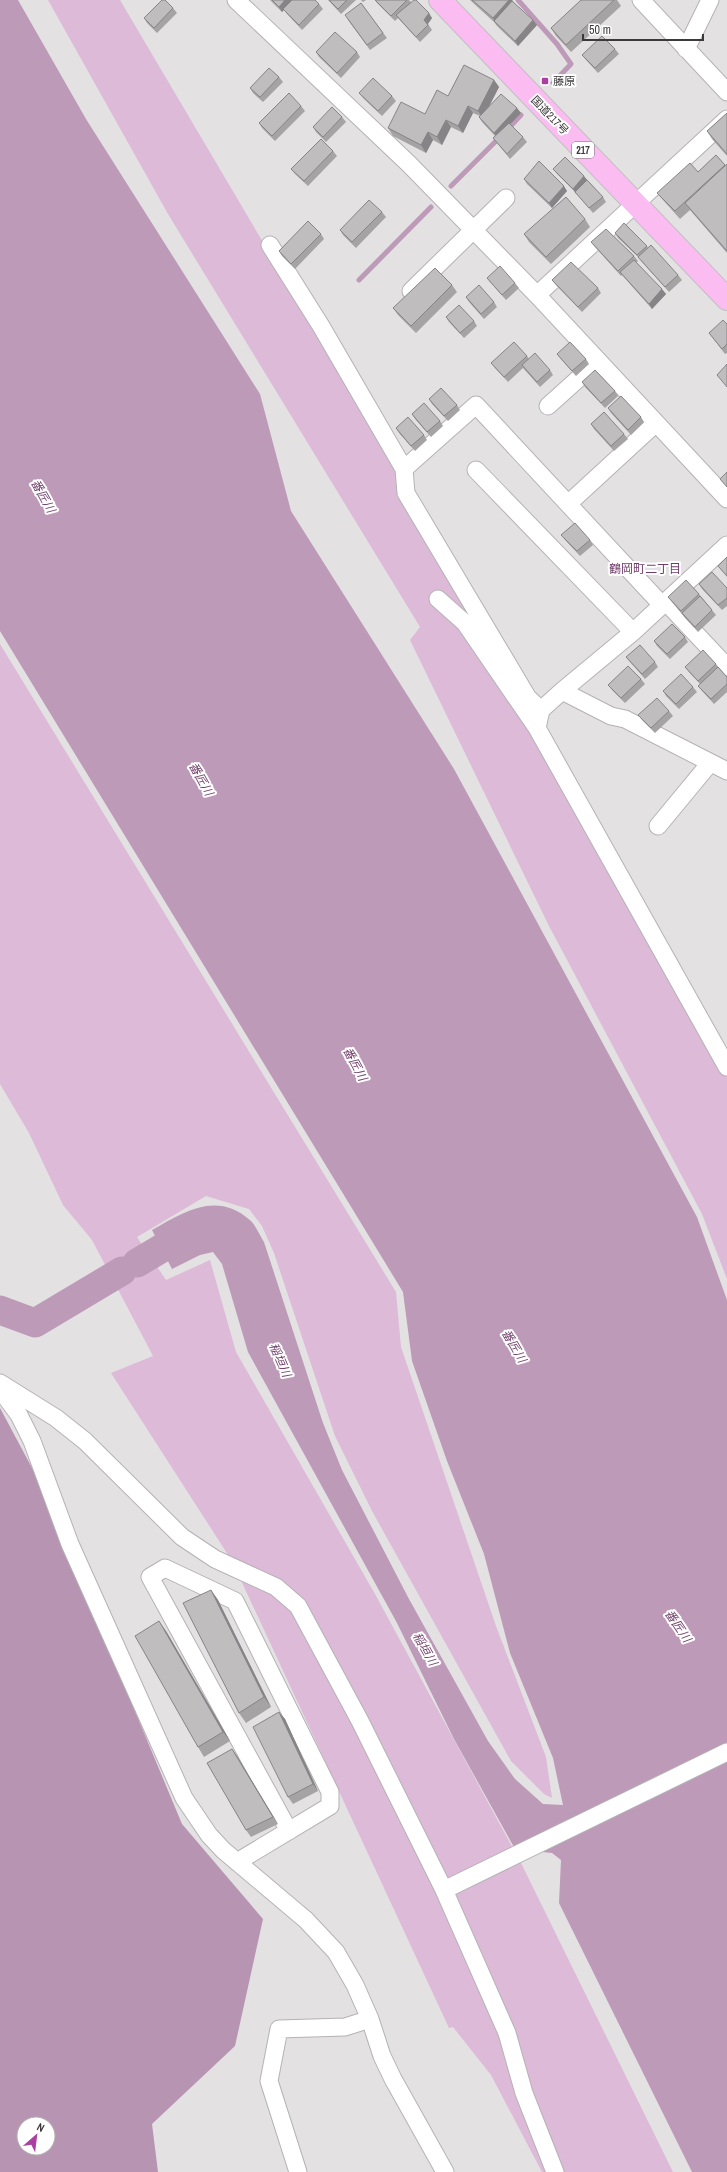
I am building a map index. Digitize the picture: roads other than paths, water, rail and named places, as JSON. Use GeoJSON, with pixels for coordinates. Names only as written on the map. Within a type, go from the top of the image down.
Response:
{"type":"FeatureCollection","features":[{"type":"Feature","properties":{"kind":"highway","name":"国道217号"},"geometry":{"type":"LineString","coordinates":[[440,0],[727,299]]}},
{"type":"Feature","properties":{"kind":"street"},"geometry":{"type":"LineString","coordinates":[[236,0],[409,164],[473,229],[537,295],[727,499]]}},
{"type":"Feature","properties":{"kind":"street"},"geometry":{"type":"LineString","coordinates":[[641,0],[727,92]]}},
{"type":"Feature","properties":{"kind":"street"},"geometry":{"type":"LineString","coordinates":[[686,48],[710,0]]}},
{"type":"Feature","properties":{"kind":"street"},"geometry":{"type":"LineString","coordinates":[[537,295],[727,119]]}},
{"type":"Feature","properties":{"kind":"street"},"geometry":{"type":"LineString","coordinates":[[411,291],[506,198]]}},
{"type":"Feature","properties":{"kind":"street"},"geometry":{"type":"LineString","coordinates":[[270,245],[321,326],[404,469],[406,493],[528,698],[541,710]]}},
{"type":"Feature","properties":{"kind":"street"},"geometry":{"type":"LineString","coordinates":[[548,406],[598,361]]}},
{"type":"Feature","properties":{"kind":"street"},"geometry":{"type":"LineString","coordinates":[[404,469],[476,405],[568,504],[726,665]]}},
{"type":"Feature","properties":{"kind":"street"},"geometry":{"type":"LineString","coordinates":[[568,504],[656,423]]}},
{"type":"Feature","properties":{"kind":"street"},"geometry":{"type":"LineString","coordinates":[[476,470],[633,632]]}},
{"type":"Feature","properties":{"kind":"street"},"geometry":{"type":"LineString","coordinates":[[537,728],[541,710],[633,632],[727,545]]}},
{"type":"Feature","properties":{"kind":"street"},"geometry":{"type":"LineString","coordinates":[[438,599],[465,623],[537,728],[727,1067]]}},
{"type":"Feature","properties":{"kind":"street"},"geometry":{"type":"LineString","coordinates":[[562,692],[611,716],[625,720],[727,771]]}},
{"type":"Feature","properties":{"kind":"street"},"geometry":{"type":"LineString","coordinates":[[658,826],[710,763]]}},
{"type":"Feature","properties":{"kind":"street"},"geometry":{"type":"LineString","coordinates":[[0,1383],[56,1418],[85,1441],[182,1537],[215,1559],[276,1587],[298,1606],[447,1888],[507,2034],[524,2093],[555,2172]]}},
{"type":"Feature","properties":{"kind":"street"},"geometry":{"type":"LineString","coordinates":[[0,1389],[19,1415],[32,1441],[70,1544],[174,1780],[184,1798],[210,1835],[237,1862],[306,1920],[324,1938],[346,1969],[370,2019],[382,2056],[390,2073],[445,2172]]}},
{"type":"Feature","properties":{"kind":"street"},"geometry":{"type":"LineString","coordinates":[[237,1862],[330,1806],[330,1792],[235,1601],[166,1568],[150,1577],[289,1830]]}},
{"type":"Feature","properties":{"kind":"street"},"geometry":{"type":"LineString","coordinates":[[447,1888],[727,1752]]}},
{"type":"Feature","properties":{"kind":"street"},"geometry":{"type":"LineString","coordinates":[[298,2172],[269,2081],[279,2029],[346,2027],[370,2019]]}},
{"type":"Feature","properties":{"kind":"water","name":"番匠川"},"geometry":{"type":"Polygon","coordinates":[[[0,0],[18,0],[86,119],[260,394],[291,511],[454,769],[697,1217],[727,1300],[727,2172],[692,2172],[559,1903],[561,1860],[552,1853],[515,1849],[454,1739],[397,1623],[248,1352],[222,1264],[213,1252],[200,1255],[172,1269],[152,1230],[188,1211],[213,1205],[226,1207],[238,1212],[253,1223],[264,1242],[323,1423],[342,1470],[409,1599],[488,1741],[515,1779],[543,1804],[563,1805],[553,1758],[510,1653],[484,1554],[447,1461],[412,1361],[403,1292],[0,631],[0,0]]]}},
{"type":"Feature","properties":{"kind":"waterway"},"geometry":{"type":"LineString","coordinates":[[518,0],[557,44],[571,64],[553,83]]}},
{"type":"Feature","properties":{"kind":"waterway"},"geometry":{"type":"LineString","coordinates":[[507,130],[521,115]]}},
{"type":"Feature","properties":{"kind":"waterway"},"geometry":{"type":"LineString","coordinates":[[451,186],[500,137]]}},
{"type":"Feature","properties":{"kind":"waterway"},"geometry":{"type":"LineString","coordinates":[[359,280],[431,207]]}},
{"type":"Feature","properties":{"kind":"waterway","name":"稲垣川"},"geometry":{"type":"LineString","coordinates":[[137,1263],[179,1238],[199,1239]]}},
{"type":"Feature","properties":{"kind":"waterway","name":"稲垣川"},"geometry":{"type":"LineString","coordinates":[[0,1310],[35,1323],[122,1271]]}},
{"type":"Feature","properties":{"kind":"place","name":"藤原"},"geometry":{"type":"Point","coordinates":[545,81]}},
{"type":"Feature","properties":{"kind":"district","name":"鶴岡町二丁目"},"geometry":{"type":"Point","coordinates":[645,569]}}]}
